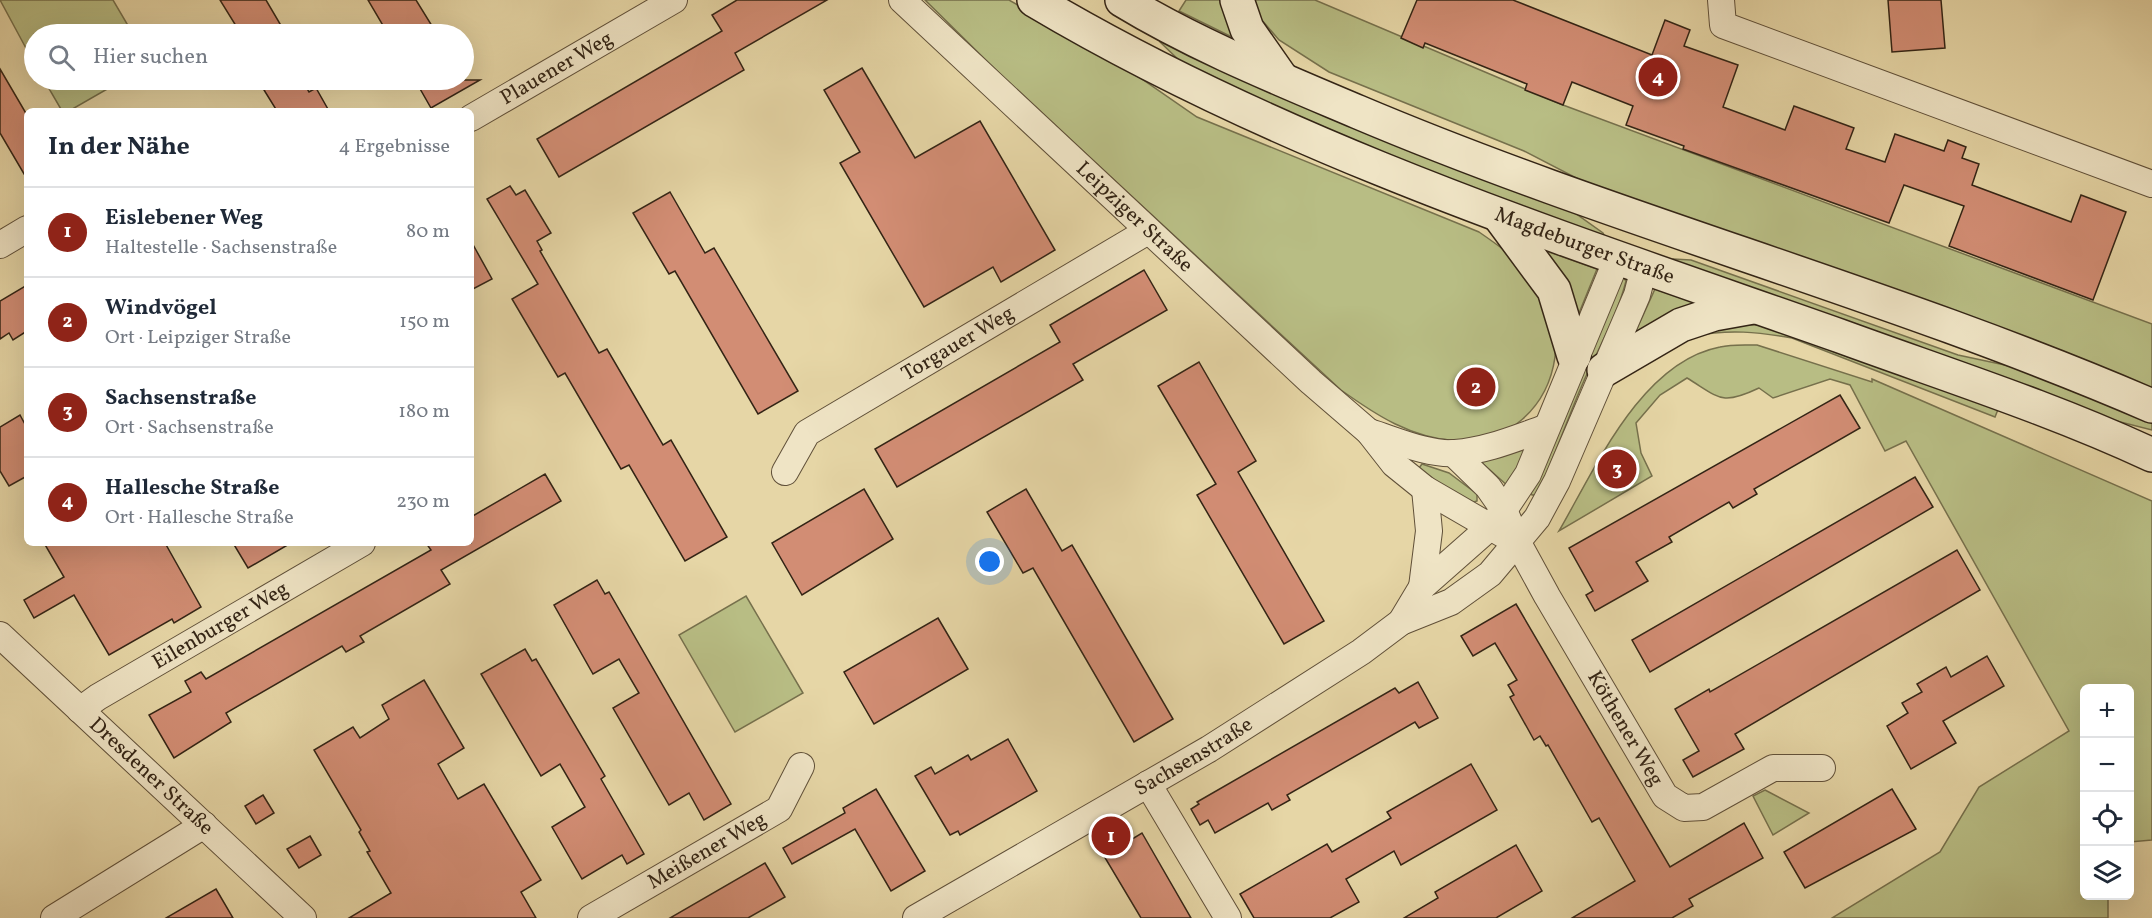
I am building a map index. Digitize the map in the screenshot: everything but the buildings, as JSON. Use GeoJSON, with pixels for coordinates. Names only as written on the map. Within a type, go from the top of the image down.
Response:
{"type":"FeatureCollection","features":[{"type":"Feature","properties":{"kind":"main road","name":"Magdeburger Straße"},"geometry":{"type":"LineString","coordinates":[[1034,0],[1119,48],[1306,139],[1500,217],[2014,398],[2152,455]]}},
{"type":"Feature","properties":{"kind":"main road"},"geometry":{"type":"LineString","coordinates":[[1237,0],[1247,29],[1283,80]]}},
{"type":"Feature","properties":{"kind":"main road"},"geometry":{"type":"LineString","coordinates":[[1119,48],[1142,5],[1283,80],[1412,134],[1647,222],[1976,337],[2152,406]]}},
{"type":"Feature","properties":{"kind":"main road"},"geometry":{"type":"LineString","coordinates":[[1500,217],[1554,290],[1575,356]]}},
{"type":"Feature","properties":{"kind":"main road"},"geometry":{"type":"LineString","coordinates":[[1630,263],[1647,222]]}},
{"type":"Feature","properties":{"kind":"main road"},"geometry":{"type":"LineString","coordinates":[[1604,370],[1681,325],[1714,314],[1756,306]]}},
{"type":"Feature","properties":{"kind":"street","name":"Plauener Weg"},"geometry":{"type":"LineString","coordinates":[[474,116],[674,0]]}},
{"type":"Feature","properties":{"kind":"street","name":"Leipziger Straße"},"geometry":{"type":"LineString","coordinates":[[902,0],[1311,382],[1369,432],[1394,464],[1425,489],[1497,519]]}},
{"type":"Feature","properties":{"kind":"street"},"geometry":{"type":"LineString","coordinates":[[1721,0],[1723,25],[2152,184]]}},
{"type":"Feature","properties":{"kind":"street"},"geometry":{"type":"LineString","coordinates":[[0,245],[24,231]]}},
{"type":"Feature","properties":{"kind":"street","name":"Torgauer Weg"},"geometry":{"type":"LineString","coordinates":[[785,472],[807,433],[1148,231]]}},
{"type":"Feature","properties":{"kind":"street","name":"Sachsenstraße"},"geometry":{"type":"LineString","coordinates":[[1401,622],[1422,587],[1497,519],[1528,474],[1575,356],[1630,263]]}},
{"type":"Feature","properties":{"kind":"street","name":"Sachsenstraße"},"geometry":{"type":"LineString","coordinates":[[916,918],[1275,708],[1361,652],[1401,622],[1451,602],[1490,574],[1537,518],[1557,482],[1637,295],[1630,263]]}},
{"type":"Feature","properties":{"kind":"street","name":"Leipziger Straße"},"geometry":{"type":"LineString","coordinates":[[1369,432],[1419,447],[1454,453],[1496,446],[1545,428]]}},
{"type":"Feature","properties":{"kind":"street"},"geometry":{"type":"LineString","coordinates":[[1454,453],[1488,487],[1497,519],[1518,543]]}},
{"type":"Feature","properties":{"kind":"street"},"geometry":{"type":"LineString","coordinates":[[1422,587],[1429,531],[1425,489]]}},
{"type":"Feature","properties":{"kind":"street","name":"Köthener Weg"},"geometry":{"type":"LineString","coordinates":[[1518,543],[1665,796],[1684,808],[1703,807],[1773,768],[1822,768]]}},
{"type":"Feature","properties":{"kind":"street","name":"Eilenburger Weg"},"geometry":{"type":"LineString","coordinates":[[80,710],[98,697],[357,546]]}},
{"type":"Feature","properties":{"kind":"street","name":"Dresdener Straße"},"geometry":{"type":"LineString","coordinates":[[0,635],[303,918]]}},
{"type":"Feature","properties":{"kind":"street","name":"Meißener Weg"},"geometry":{"type":"LineString","coordinates":[[591,918],[779,809],[801,766]]}},
{"type":"Feature","properties":{"kind":"street"},"geometry":{"type":"LineString","coordinates":[[1148,784],[1228,918]]}},
{"type":"Feature","properties":{"kind":"street"},"geometry":{"type":"LineString","coordinates":[[55,918],[204,825]]}},
{"type":"Feature","properties":{"kind":"green space"},"geometry":{"type":"Polygon","coordinates":[[[0,0],[113,0],[127,24],[24,24],[24,44],[0,0]]]}},
{"type":"Feature","properties":{"kind":"green space"},"geometry":{"type":"Polygon","coordinates":[[[925,0],[1009,0],[1123,66],[1197,117],[1479,232],[1505,250],[1528,275],[1555,333],[1557,343],[1555,357],[1544,392],[1534,407],[1508,429],[1492,437],[1475,441],[1440,439],[1409,430],[1354,399],[1341,390],[1004,78],[925,0]]]}},
{"type":"Feature","properties":{"kind":"green space"},"geometry":{"type":"Polygon","coordinates":[[[1186,0],[1223,0],[1244,43],[1179,11],[1186,0]]]}},
{"type":"Feature","properties":{"kind":"green space"},"geometry":{"type":"Polygon","coordinates":[[[1252,0],[1315,0],[1563,105],[2152,324],[2152,392],[1609,195],[1524,151],[1329,72],[1279,40],[1255,12],[1252,0]]]}},
{"type":"Feature","properties":{"kind":"green space"},"geometry":{"type":"Polygon","coordinates":[[[1164,36],[1572,211],[1603,233],[1605,237],[1400,164],[1183,64],[1160,42],[1164,36]]]}},
{"type":"Feature","properties":{"kind":"green space"},"geometry":{"type":"Polygon","coordinates":[[[50,90],[106,90],[74,108],[60,108],[50,90]]]}},
{"type":"Feature","properties":{"kind":"green space"},"geometry":{"type":"Polygon","coordinates":[[[1535,247],[1597,269],[1575,323],[1535,247]]]}},
{"type":"Feature","properties":{"kind":"green space"},"geometry":{"type":"Polygon","coordinates":[[[1673,259],[1691,260],[1958,355],[2037,372],[2152,418],[2152,430],[2089,414],[1668,263],[1673,259]]]}},
{"type":"Feature","properties":{"kind":"green space"},"geometry":{"type":"Polygon","coordinates":[[[1623,277],[1626,281],[1612,320],[1583,383],[1537,495],[1532,495],[1530,491],[1623,277]]]}},
{"type":"Feature","properties":{"kind":"green space"},"geometry":{"type":"Polygon","coordinates":[[[1655,289],[1699,304],[1645,335],[1636,331],[1655,289]]]}},
{"type":"Feature","properties":{"kind":"green space"},"geometry":{"type":"Polygon","coordinates":[[[1722,324],[1757,325],[1794,332],[1999,407],[1995,417],[1792,338],[1743,332],[1694,336],[1722,324]]]}},
{"type":"Feature","properties":{"kind":"green space"},"geometry":{"type":"Polygon","coordinates":[[[1757,345],[1872,382],[1872,379],[2152,501],[2152,840],[2134,842],[2134,684],[2080,684],[2080,900],[2108,900],[2108,918],[1832,918],[1940,852],[1979,787],[2069,731],[1906,441],[1885,451],[1850,385],[1830,379],[1773,398],[1759,388],[1728,398],[1714,395],[1687,378],[1660,395],[1636,423],[1641,453],[1652,476],[1559,531],[1605,449],[1623,421],[1644,395],[1667,373],[1692,357],[1720,347],[1757,345]]]}},
{"type":"Feature","properties":{"kind":"green space"},"geometry":{"type":"Polygon","coordinates":[[[1528,446],[1509,487],[1481,462],[1528,446]]]}},
{"type":"Feature","properties":{"kind":"green space"},"geometry":{"type":"Polygon","coordinates":[[[1422,464],[1449,473],[1477,494],[1477,501],[1471,503],[1426,476],[1419,468],[1422,464]]]}},
{"type":"Feature","properties":{"kind":"green space"},"geometry":{"type":"Polygon","coordinates":[[[746,596],[803,693],[735,732],[679,635],[746,596]]]}},
{"type":"Feature","properties":{"kind":"green space"},"geometry":{"type":"Polygon","coordinates":[[[1765,790],[1809,813],[1773,835],[1753,796],[1765,790]]]}},
{"type":"Feature","properties":{"kind":"place","name":"Hallesche Straße"},"geometry":{"type":"Point","coordinates":[1658,77]}},
{"type":"Feature","properties":{"kind":"place","name":"Windvögel"},"geometry":{"type":"Point","coordinates":[1476,387]}},
{"type":"Feature","properties":{"kind":"place","name":"Sachsenstraße"},"geometry":{"type":"Point","coordinates":[1617,469]}},
{"type":"Feature","properties":{"kind":"place","name":"Eislebener Weg"},"geometry":{"type":"Point","coordinates":[1111,836]}}]}
